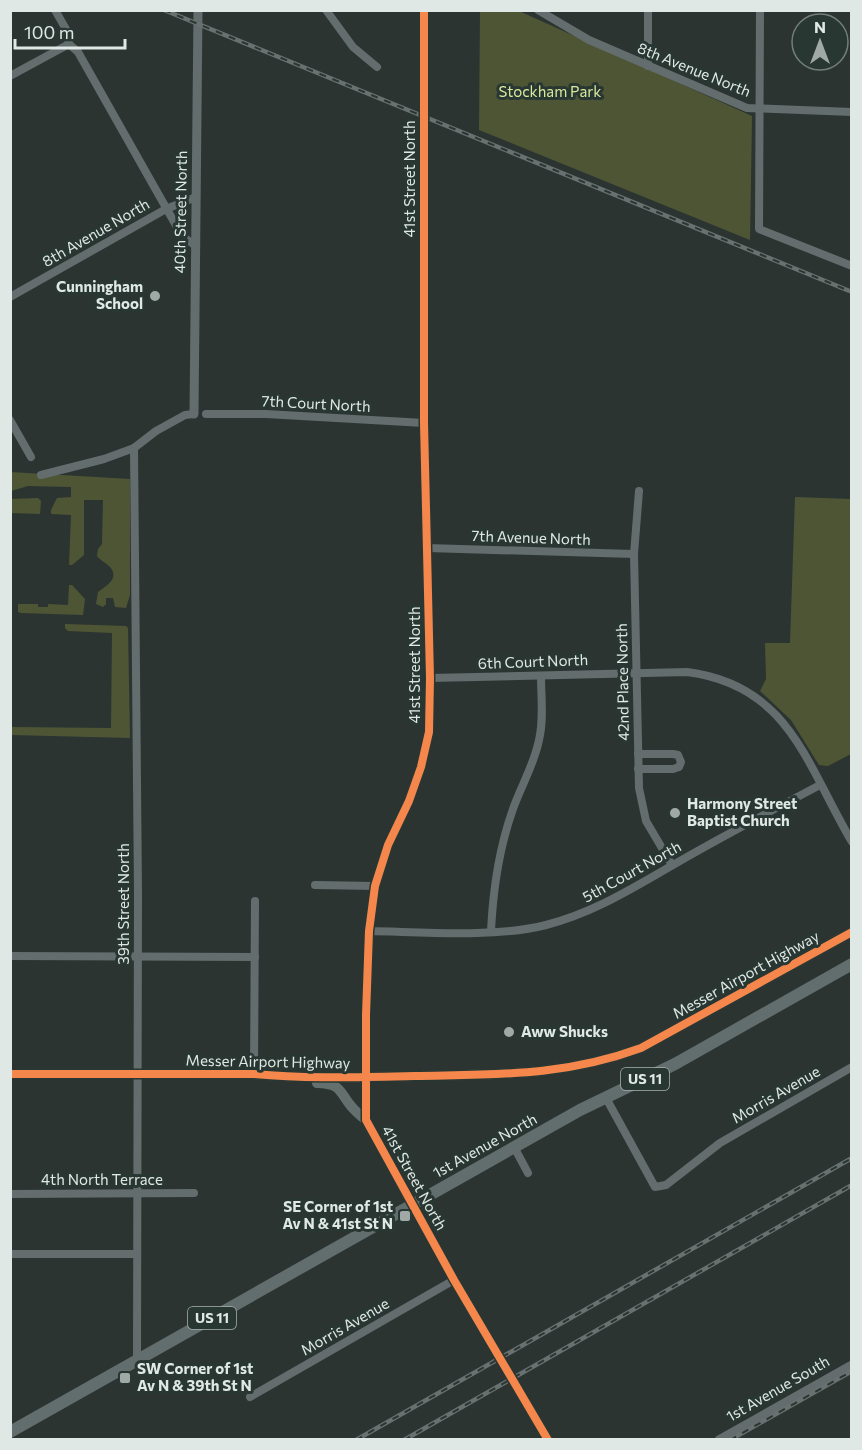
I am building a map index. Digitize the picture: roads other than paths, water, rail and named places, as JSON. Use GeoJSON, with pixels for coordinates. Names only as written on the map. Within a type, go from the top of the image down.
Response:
{"type":"FeatureCollection","features":[{"type":"Feature","properties":{"kind":"main road","name":"Messer Airport Highway"},"geometry":{"type":"LineString","coordinates":[[10,1074],[254,1074],[286,1077],[503,1075],[547,1071],[609,1060],[641,1048],[852,932]]}},
{"type":"Feature","properties":{"kind":"main road","name":"1st Avenue North"},"geometry":{"type":"LineString","coordinates":[[10,1432],[580,1110],[675,1064],[852,964]]}},
{"type":"Feature","properties":{"kind":"main road"},"geometry":{"type":"LineString","coordinates":[[286,1077],[298,1083],[331,1083],[341,1089],[351,1106],[366,1120]]}},
{"type":"Feature","properties":{"kind":"street"},"geometry":{"type":"LineString","coordinates":[[55,10],[67,31],[69,44],[78,52],[182,236],[196,246]]}},
{"type":"Feature","properties":{"kind":"street","name":"40th Street North"},"geometry":{"type":"LineString","coordinates":[[194,414],[198,10]]}},
{"type":"Feature","properties":{"kind":"street"},"geometry":{"type":"LineString","coordinates":[[326,10],[353,47],[377,67]]}},
{"type":"Feature","properties":{"kind":"street","name":"41st Street North"},"geometry":{"type":"LineString","coordinates":[[424,10],[424,423],[430,678],[429,732],[421,767],[409,801],[388,845],[375,886],[369,931],[366,1120],[454,1280],[548,1440]]}},
{"type":"Feature","properties":{"kind":"street","name":"8th Avenue North"},"geometry":{"type":"LineString","coordinates":[[538,10],[589,40],[747,108],[852,112]]}},
{"type":"Feature","properties":{"kind":"street"},"geometry":{"type":"LineString","coordinates":[[648,10],[648,66]]}},
{"type":"Feature","properties":{"kind":"street"},"geometry":{"type":"LineString","coordinates":[[760,10],[759,229],[852,266]]}},
{"type":"Feature","properties":{"kind":"street"},"geometry":{"type":"LineString","coordinates":[[10,76],[69,44]]}},
{"type":"Feature","properties":{"kind":"street","name":"8th Avenue North"},"geometry":{"type":"LineString","coordinates":[[10,297],[166,209],[196,196]]}},
{"type":"Feature","properties":{"kind":"street"},"geometry":{"type":"LineString","coordinates":[[41,475],[104,459],[134,448],[156,431],[185,416],[194,414]]}},
{"type":"Feature","properties":{"kind":"street","name":"7th Court North"},"geometry":{"type":"LineString","coordinates":[[206,414],[266,414],[424,423]]}},
{"type":"Feature","properties":{"kind":"street"},"geometry":{"type":"LineString","coordinates":[[10,420],[31,457]]}},
{"type":"Feature","properties":{"kind":"street","name":"39th Street North"},"geometry":{"type":"LineString","coordinates":[[134,448],[138,955],[137,1360]]}},
{"type":"Feature","properties":{"kind":"street","name":"42nd Place North"},"geometry":{"type":"LineString","coordinates":[[639,491],[634,554],[640,797],[646,821],[672,865]]}},
{"type":"Feature","properties":{"kind":"street","name":"7th Avenue North"},"geometry":{"type":"LineString","coordinates":[[427,548],[634,554]]}},
{"type":"Feature","properties":{"kind":"street","name":"6th Court North"},"geometry":{"type":"LineString","coordinates":[[430,678],[687,672],[710,675],[735,684],[769,706],[798,741],[852,842]]}},
{"type":"Feature","properties":{"kind":"street"},"geometry":{"type":"LineString","coordinates":[[491,931],[493,900],[506,830],[514,805],[531,769],[540,740],[541,676]]}},
{"type":"Feature","properties":{"kind":"street"},"geometry":{"type":"LineString","coordinates":[[638,754],[673,754],[678,755],[681,762],[673,769],[638,769]]}},
{"type":"Feature","properties":{"kind":"street","name":"5th Court North"},"geometry":{"type":"LineString","coordinates":[[369,931],[518,930],[544,926],[583,914],[623,895],[672,865],[820,785]]}},
{"type":"Feature","properties":{"kind":"street"},"geometry":{"type":"LineString","coordinates":[[315,885],[375,886]]}},
{"type":"Feature","properties":{"kind":"street"},"geometry":{"type":"LineString","coordinates":[[254,1074],[255,901]]}},
{"type":"Feature","properties":{"kind":"street"},"geometry":{"type":"LineString","coordinates":[[10,956],[255,957]]}},
{"type":"Feature","properties":{"kind":"street","name":"Morris Avenue"},"geometry":{"type":"LineString","coordinates":[[606,1098],[655,1187],[666,1185],[720,1143],[852,1067]]}},
{"type":"Feature","properties":{"kind":"street"},"geometry":{"type":"LineString","coordinates":[[514,1147],[528,1173]]}},
{"type":"Feature","properties":{"kind":"street","name":"4th North Terrace"},"geometry":{"type":"LineString","coordinates":[[10,1194],[194,1194]]}},
{"type":"Feature","properties":{"kind":"street"},"geometry":{"type":"LineString","coordinates":[[10,1254],[137,1254]]}},
{"type":"Feature","properties":{"kind":"street","name":"Morris Avenue"},"geometry":{"type":"LineString","coordinates":[[250,1397],[454,1280]]}},
{"type":"Feature","properties":{"kind":"street","name":"1st Avenue South"},"geometry":{"type":"LineString","coordinates":[[719,1440],[730,1437],[852,1365]]}},
{"type":"Feature","properties":{"kind":"railway"},"geometry":{"type":"LineString","coordinates":[[164,10],[852,292]]}},
{"type":"Feature","properties":{"kind":"railway"},"geometry":{"type":"LineString","coordinates":[[356,1440],[852,1158]]}},
{"type":"Feature","properties":{"kind":"railway"},"geometry":{"type":"LineString","coordinates":[[404,1440],[852,1185]]}},
{"type":"Feature","properties":{"kind":"railway"},"geometry":{"type":"LineString","coordinates":[[730,1440],[852,1371]]}},
{"type":"Feature","properties":{"kind":"place","name":"Cunningham School"},"geometry":{"type":"Point","coordinates":[155,296]}},
{"type":"Feature","properties":{"kind":"place","name":"Harmony Street Baptist Church"},"geometry":{"type":"Point","coordinates":[675,813]}},
{"type":"Feature","properties":{"kind":"place","name":"Aww Shucks"},"geometry":{"type":"Point","coordinates":[509,1032]}},
{"type":"Feature","properties":{"kind":"place","name":"SE Corner of 1st Av N & 41st St N"},"geometry":{"type":"Point","coordinates":[405,1216]}},
{"type":"Feature","properties":{"kind":"place","name":"SW Corner of 1st Av N & 39th St N"},"geometry":{"type":"Point","coordinates":[125,1378]}},
{"type":"Feature","properties":{"kind":"park label","name":"Stockham Park"},"geometry":{"type":"Point","coordinates":[550,92]}}]}
